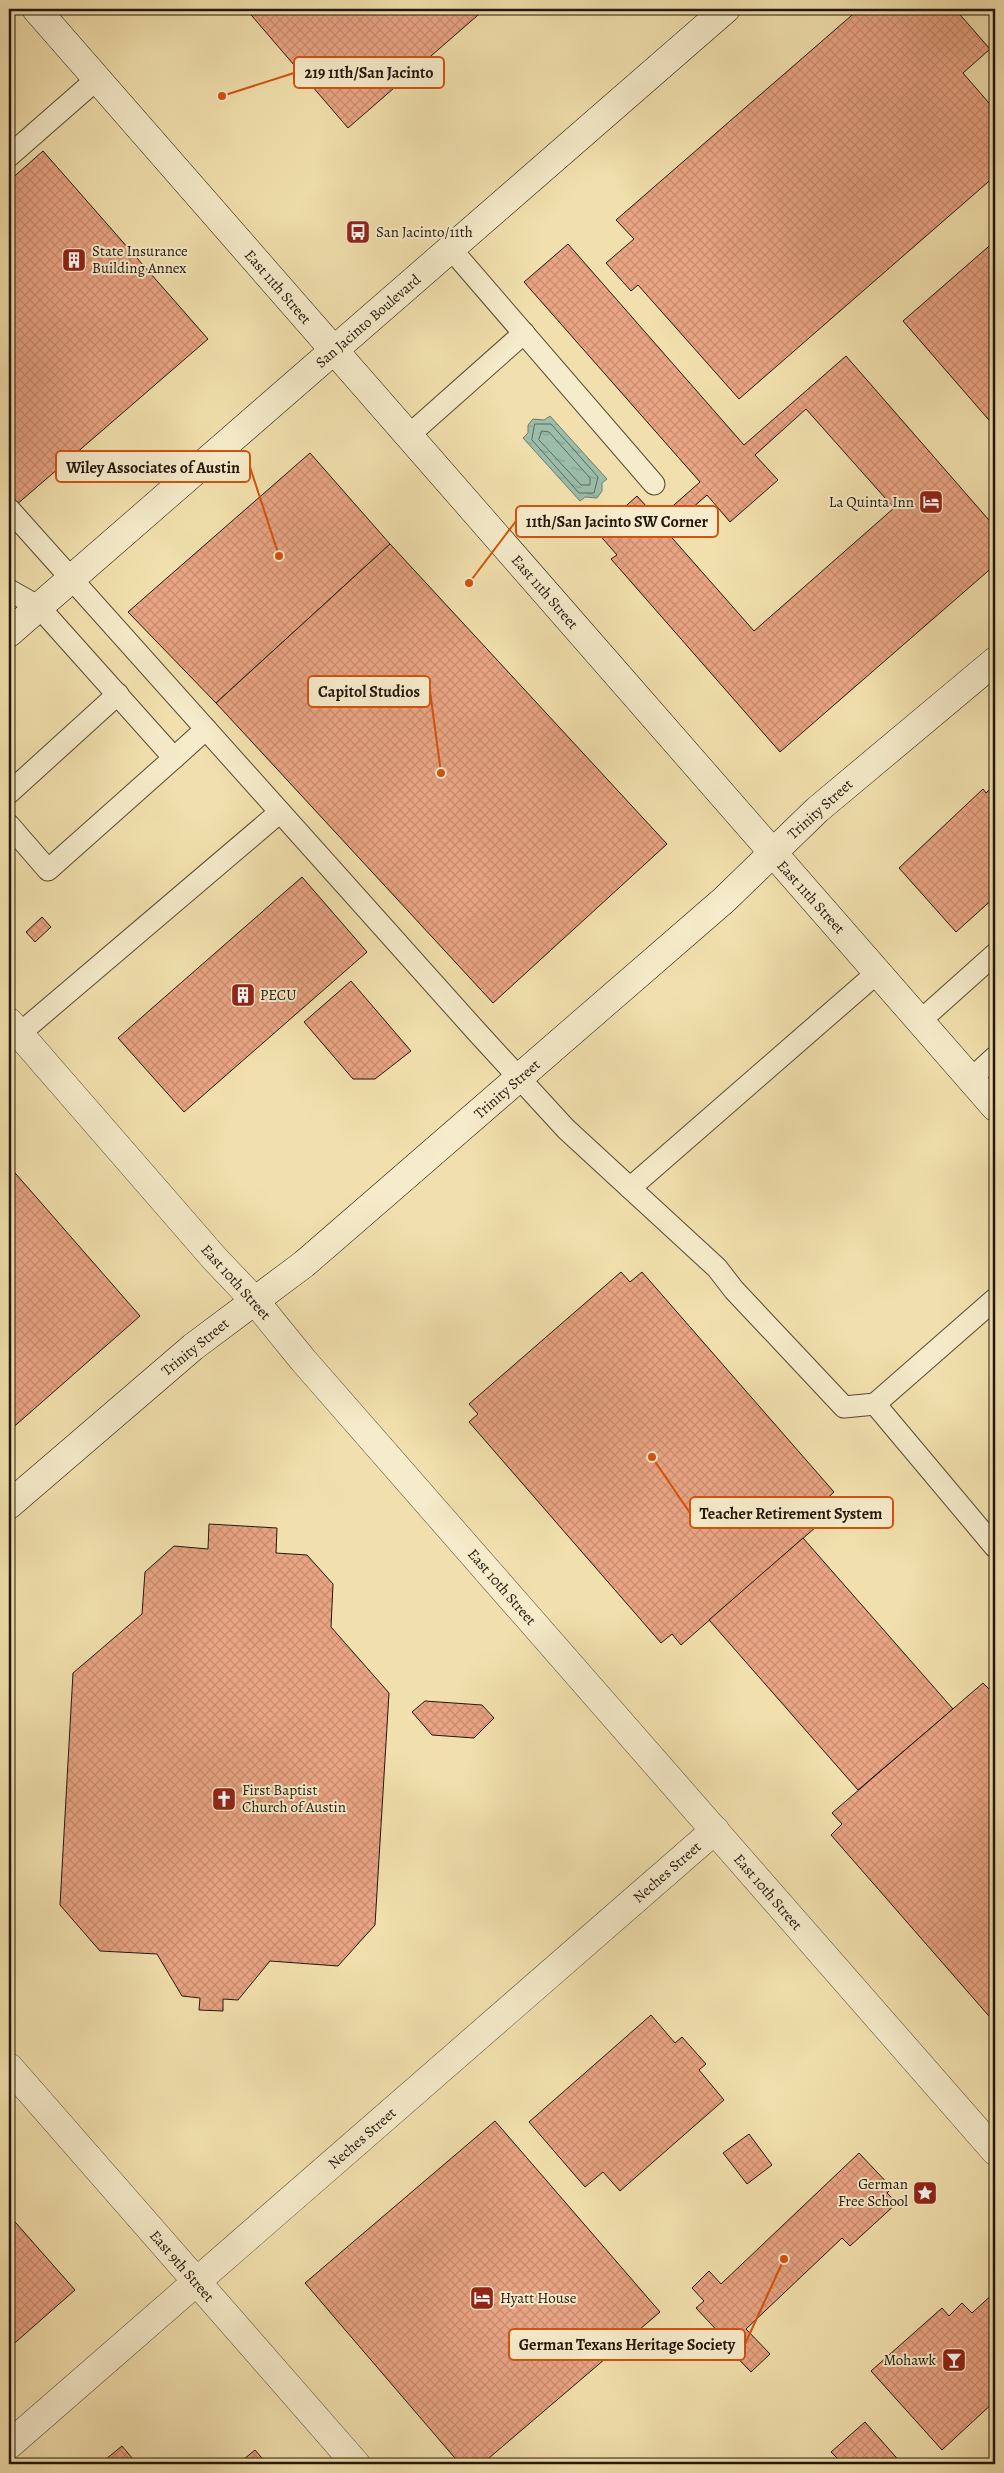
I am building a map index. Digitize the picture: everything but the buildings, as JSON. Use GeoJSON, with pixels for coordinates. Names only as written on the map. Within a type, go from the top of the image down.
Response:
{"type":"FeatureCollection","features":[{"type":"Feature","properties":{"kind":"main road","name":"East 11th Street"},"geometry":{"type":"LineString","coordinates":[[36,9],[995,1107]]}},
{"type":"Feature","properties":{"kind":"main road","name":"San Jacinto Boulevard"},"geometry":{"type":"LineString","coordinates":[[9,633],[726,9]]}},
{"type":"Feature","properties":{"kind":"main road","name":"Trinity Street"},"geometry":{"type":"LineString","coordinates":[[9,1505],[193,1346],[304,1264],[724,900],[817,810],[995,661]]}},
{"type":"Feature","properties":{"kind":"main road","name":"East 10th Street"},"geometry":{"type":"LineString","coordinates":[[14,1028],[208,1251],[255,1301],[304,1360],[995,2151]]}},
{"type":"Feature","properties":{"kind":"main road","name":"Neches Street"},"geometry":{"type":"LineString","coordinates":[[9,2445],[715,1830]]}},
{"type":"Feature","properties":{"kind":"main road","name":"East 9th Street"},"geometry":{"type":"LineString","coordinates":[[9,2067],[356,2464]]}},
{"type":"Feature","properties":{"kind":"lane"},"geometry":{"type":"LineString","coordinates":[[9,156],[97,79]]}},
{"type":"Feature","properties":{"kind":"lane"},"geometry":{"type":"LineString","coordinates":[[451,248],[654,484]]}},
{"type":"Feature","properties":{"kind":"lane"},"geometry":{"type":"LineString","coordinates":[[408,436],[524,333]]}},
{"type":"Feature","properties":{"kind":"lane"},"geometry":{"type":"LineString","coordinates":[[9,509],[566,1129],[717,1268],[734,1290],[844,1407],[875,1404],[993,1305]]}},
{"type":"Feature","properties":{"kind":"lane"},"geometry":{"type":"LineString","coordinates":[[9,590],[39,607],[174,758]]}},
{"type":"Feature","properties":{"kind":"lane"},"geometry":{"type":"LineString","coordinates":[[9,793],[118,694]]}},
{"type":"Feature","properties":{"kind":"lane"},"geometry":{"type":"LineString","coordinates":[[9,826],[48,870],[206,729]]}},
{"type":"Feature","properties":{"kind":"lane"},"geometry":{"type":"LineString","coordinates":[[14,1028],[280,812]]}},
{"type":"Feature","properties":{"kind":"lane"},"geometry":{"type":"LineString","coordinates":[[920,1021],[995,954]]}},
{"type":"Feature","properties":{"kind":"lane"},"geometry":{"type":"LineString","coordinates":[[630,1188],[878,972]]}},
{"type":"Feature","properties":{"kind":"lane"},"geometry":{"type":"LineString","coordinates":[[971,1080],[995,1057]]}},
{"type":"Feature","properties":{"kind":"lane"},"geometry":{"type":"LineString","coordinates":[[875,1404],[995,1547]]}},
{"type":"Feature","properties":{"kind":"water"},"geometry":{"type":"Polygon","coordinates":[[[550,416],[607,479],[602,483],[602,491],[597,498],[585,497],[580,501],[523,438],[528,433],[528,425],[533,419],[544,420],[550,416]]]}},
{"type":"Feature","properties":{"kind":"place","name":"219 11th/San Jacinto"},"geometry":{"type":"Point","coordinates":[222,96]}},
{"type":"Feature","properties":{"kind":"place","name":"San Jacinto/11th"},"geometry":{"type":"Point","coordinates":[358,232]}},
{"type":"Feature","properties":{"kind":"place","name":"State Insurance Building Annex"},"geometry":{"type":"Point","coordinates":[74,260]}},
{"type":"Feature","properties":{"kind":"place","name":"La Quinta Inn"},"geometry":{"type":"Point","coordinates":[931,502]}},
{"type":"Feature","properties":{"kind":"place","name":"Wiley Associates of Austin"},"geometry":{"type":"Point","coordinates":[279,556]}},
{"type":"Feature","properties":{"kind":"place","name":"11th/San Jacinto SW Corner"},"geometry":{"type":"Point","coordinates":[469,583]}},
{"type":"Feature","properties":{"kind":"place","name":"Capitol Studios"},"geometry":{"type":"Point","coordinates":[441,773]}},
{"type":"Feature","properties":{"kind":"place","name":"PECU"},"geometry":{"type":"Point","coordinates":[243,995]}},
{"type":"Feature","properties":{"kind":"place","name":"Teacher Retirement System"},"geometry":{"type":"Point","coordinates":[652,1457]}},
{"type":"Feature","properties":{"kind":"place","name":"First Baptist Church of Austin"},"geometry":{"type":"Point","coordinates":[224,1799]}},
{"type":"Feature","properties":{"kind":"place","name":"German Free School"},"geometry":{"type":"Point","coordinates":[925,2193]}},
{"type":"Feature","properties":{"kind":"place","name":"German Texans Heritage Society"},"geometry":{"type":"Point","coordinates":[784,2259]}},
{"type":"Feature","properties":{"kind":"place","name":"Hyatt House"},"geometry":{"type":"Point","coordinates":[482,2298]}},
{"type":"Feature","properties":{"kind":"place","name":"Mohawk"},"geometry":{"type":"Point","coordinates":[954,2360]}}]}
